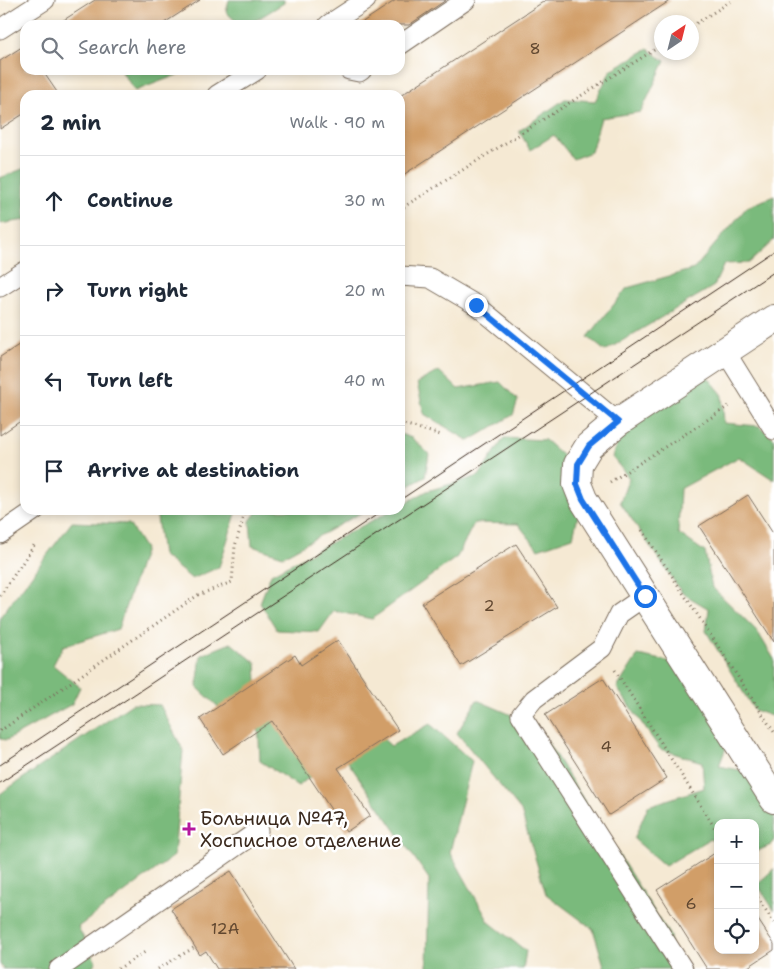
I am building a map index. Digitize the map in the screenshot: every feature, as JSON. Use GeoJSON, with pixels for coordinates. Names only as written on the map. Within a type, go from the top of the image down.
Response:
{"type":"FeatureCollection","features":[{"type":"Feature","properties":{"kind":"street"},"geometry":{"type":"LineString","coordinates":[[774,319],[618,422],[589,446],[578,464],[577,484],[583,499],[774,799]]}},
{"type":"Feature","properties":{"kind":"lane"},"geometry":{"type":"LineString","coordinates":[[0,29],[45,0]]}},
{"type":"Feature","properties":{"kind":"lane"},"geometry":{"type":"LineString","coordinates":[[336,20],[366,0]]}},
{"type":"Feature","properties":{"kind":"lane"},"geometry":{"type":"LineString","coordinates":[[405,41],[466,0]]}},
{"type":"Feature","properties":{"kind":"lane"},"geometry":{"type":"LineString","coordinates":[[225,90],[249,75]]}},
{"type":"Feature","properties":{"kind":"lane"},"geometry":{"type":"LineString","coordinates":[[0,287],[20,274]]}},
{"type":"Feature","properties":{"kind":"lane"},"geometry":{"type":"LineString","coordinates":[[405,276],[430,278],[476,305],[618,422]]}},
{"type":"Feature","properties":{"kind":"lane"},"geometry":{"type":"LineString","coordinates":[[725,352],[774,430]]}},
{"type":"Feature","properties":{"kind":"lane"},"geometry":{"type":"LineString","coordinates":[[0,534],[28,515]]}},
{"type":"Feature","properties":{"kind":"lane"},"geometry":{"type":"LineString","coordinates":[[645,596],[619,614],[602,648],[534,699],[521,715],[683,969]]}},
{"type":"Feature","properties":{"kind":"lane"},"geometry":{"type":"LineString","coordinates":[[59,969],[258,831]]}},
{"type":"Feature","properties":{"kind":"path"},"geometry":{"type":"LineString","coordinates":[[699,22],[733,0]]}},
{"type":"Feature","properties":{"kind":"path"},"geometry":{"type":"LineString","coordinates":[[405,207],[654,50]]}},
{"type":"Feature","properties":{"kind":"path"},"geometry":{"type":"LineString","coordinates":[[583,499],[751,392]]}},
{"type":"Feature","properties":{"kind":"path"},"geometry":{"type":"LineString","coordinates":[[405,424],[441,435]]}},
{"type":"Feature","properties":{"kind":"path"},"geometry":{"type":"LineString","coordinates":[[0,731],[198,595],[232,582],[235,546],[244,515]]}},
{"type":"Feature","properties":{"kind":"path"},"geometry":{"type":"LineString","coordinates":[[638,523],[774,732]]}},
{"type":"Feature","properties":{"kind":"path"},"geometry":{"type":"LineString","coordinates":[[0,596],[37,541]]}},
{"type":"Feature","properties":{"kind":"path"},"geometry":{"type":"LineString","coordinates":[[602,648],[714,827]]}},
{"type":"Feature","properties":{"kind":"path"},"geometry":{"type":"LineString","coordinates":[[759,899],[774,923]]}},
{"type":"Feature","properties":{"kind":"path"},"geometry":{"type":"LineString","coordinates":[[158,969],[195,947]]}},
{"type":"Feature","properties":{"kind":"path"},"geometry":{"type":"LineString","coordinates":[[118,969],[144,952]]}},
{"type":"Feature","properties":{"kind":"green space"},"geometry":{"type":"Polygon","coordinates":[[[229,0],[284,0],[284,3],[256,20],[235,20],[226,12],[229,0]]]}},
{"type":"Feature","properties":{"kind":"green space"},"geometry":{"type":"Polygon","coordinates":[[[648,49],[654,53],[654,60],[665,61],[641,112],[601,118],[591,152],[573,159],[554,135],[530,150],[519,131],[565,99],[595,101],[611,70],[648,49]]]}},
{"type":"Feature","properties":{"kind":"green space"},"geometry":{"type":"Polygon","coordinates":[[[124,75],[177,75],[138,90],[134,90],[124,75]]]}},
{"type":"Feature","properties":{"kind":"green space"},"geometry":{"type":"Polygon","coordinates":[[[20,170],[20,221],[0,224],[0,178],[20,170]]]}},
{"type":"Feature","properties":{"kind":"green space"},"geometry":{"type":"Polygon","coordinates":[[[774,196],[774,240],[749,263],[724,264],[714,286],[605,351],[588,337],[627,288],[694,269],[747,207],[774,196]]]}},
{"type":"Feature","properties":{"kind":"green space"},"geometry":{"type":"Polygon","coordinates":[[[439,371],[458,389],[500,382],[518,400],[513,415],[469,441],[424,414],[417,383],[439,371]]]}},
{"type":"Feature","properties":{"kind":"green space"},"geometry":{"type":"Polygon","coordinates":[[[707,376],[722,394],[724,423],[759,426],[774,438],[774,480],[739,457],[680,489],[678,533],[705,552],[712,587],[757,631],[774,659],[774,717],[754,710],[706,631],[709,609],[682,593],[620,502],[629,478],[612,457],[622,429],[707,376]]]}},
{"type":"Feature","properties":{"kind":"green space"},"geometry":{"type":"Polygon","coordinates":[[[405,436],[412,438],[429,454],[425,477],[405,488],[405,436]]]}},
{"type":"Feature","properties":{"kind":"green space"},"geometry":{"type":"Polygon","coordinates":[[[504,438],[545,440],[587,477],[573,537],[538,549],[518,524],[474,523],[457,557],[372,619],[334,611],[319,632],[277,630],[260,603],[271,574],[383,515],[405,515],[405,503],[427,491],[479,476],[504,438]]]}},
{"type":"Feature","properties":{"kind":"green space"},"geometry":{"type":"Polygon","coordinates":[[[157,515],[235,515],[219,567],[192,579],[162,555],[157,515]]]}},
{"type":"Feature","properties":{"kind":"green space"},"geometry":{"type":"Polygon","coordinates":[[[254,515],[357,515],[283,556],[252,546],[250,521],[254,515]]]}},
{"type":"Feature","properties":{"kind":"green space"},"geometry":{"type":"Polygon","coordinates":[[[72,522],[129,524],[145,549],[118,629],[63,646],[53,665],[80,687],[72,704],[7,740],[0,739],[0,617],[72,522]]]}},
{"type":"Feature","properties":{"kind":"green space"},"geometry":{"type":"Polygon","coordinates":[[[231,643],[256,663],[258,700],[227,715],[197,687],[201,655],[231,643]]]}},
{"type":"Feature","properties":{"kind":"green space"},"geometry":{"type":"Polygon","coordinates":[[[638,655],[682,664],[728,742],[719,766],[750,772],[774,808],[774,840],[771,845],[759,850],[759,819],[714,819],[714,842],[710,839],[665,866],[634,839],[648,806],[704,788],[702,762],[660,749],[617,688],[638,655]]]}},
{"type":"Feature","properties":{"kind":"green space"},"geometry":{"type":"Polygon","coordinates":[[[328,690],[391,746],[430,724],[472,761],[450,852],[489,922],[526,951],[523,969],[427,968],[429,879],[312,710],[328,690]]]}},
{"type":"Feature","properties":{"kind":"green space"},"geometry":{"type":"Polygon","coordinates":[[[477,700],[537,726],[670,936],[670,969],[605,969],[593,929],[546,894],[521,811],[457,733],[477,700]]]}},
{"type":"Feature","properties":{"kind":"green space"},"geometry":{"type":"Polygon","coordinates":[[[132,704],[160,705],[183,750],[174,856],[78,927],[96,962],[90,969],[3,969],[0,964],[0,794],[132,704]]]}},
{"type":"Feature","properties":{"kind":"green space"},"geometry":{"type":"Polygon","coordinates":[[[288,705],[319,770],[298,786],[260,761],[258,720],[288,705]]]}},
{"type":"Feature","properties":{"kind":"green space"},"geometry":{"type":"Polygon","coordinates":[[[774,869],[774,910],[759,887],[759,882],[774,869]]]}},
{"type":"Feature","properties":{"kind":"building"},"geometry":{"type":"Polygon","coordinates":[[[95,0],[200,0],[169,20],[64,20],[95,0]]]}},
{"type":"Feature","properties":{"kind":"building"},"geometry":{"type":"Polygon","coordinates":[[[396,0],[446,0],[409,25],[405,25],[405,20],[366,20],[396,0]]]}},
{"type":"Feature","properties":{"kind":"building"},"geometry":{"type":"Polygon","coordinates":[[[546,0],[671,0],[405,174],[405,93],[546,0]]]}},
{"type":"Feature","properties":{"kind":"building"},"geometry":{"type":"Polygon","coordinates":[[[20,48],[20,75],[45,75],[56,90],[20,90],[20,116],[0,129],[0,61],[20,48]]]}},
{"type":"Feature","properties":{"kind":"building"},"geometry":{"type":"Polygon","coordinates":[[[20,344],[20,421],[0,435],[0,357],[20,344]]]}},
{"type":"Feature","properties":{"kind":"building"},"geometry":{"type":"Polygon","coordinates":[[[748,495],[774,535],[774,642],[699,526],[748,495]]]}},
{"type":"Feature","properties":{"kind":"building"},"geometry":{"type":"Polygon","coordinates":[[[516,544],[557,607],[461,666],[422,603],[516,544]]]}},
{"type":"Feature","properties":{"kind":"building"},"geometry":{"type":"Polygon","coordinates":[[[338,640],[398,730],[338,768],[370,816],[346,832],[272,721],[223,754],[200,719],[295,655],[301,665],[338,640]]]}},
{"type":"Feature","properties":{"kind":"building"},"geometry":{"type":"Polygon","coordinates":[[[603,678],[667,778],[609,815],[545,715],[603,678]]]}},
{"type":"Feature","properties":{"kind":"building"},"geometry":{"type":"Polygon","coordinates":[[[714,854],[714,954],[759,954],[759,921],[774,944],[774,950],[745,969],[707,969],[657,890],[714,854]]]}},
{"type":"Feature","properties":{"kind":"building"},"geometry":{"type":"Polygon","coordinates":[[[231,871],[294,969],[217,969],[206,951],[200,955],[171,909],[231,871]]]}},
{"type":"Feature","properties":{"kind":"tram line"},"geometry":{"type":"LineString","coordinates":[[405,497],[774,251]]}},
{"type":"Feature","properties":{"kind":"tram line"},"geometry":{"type":"LineString","coordinates":[[0,783],[774,272]]}},
{"type":"Feature","properties":{"kind":"tram line"},"geometry":{"type":"LineString","coordinates":[[0,765],[376,515]]}},
{"type":"Feature","properties":{"kind":"place","name":"Больница №47, Хосписное отделение"},"geometry":{"type":"Point","coordinates":[189,829]}},
{"type":"Feature","properties":{"kind":"route"},"geometry":{"type":"LineString","coordinates":[[476,305],[618,422],[589,446],[578,464],[577,484],[583,499],[645,596]]}}]}
